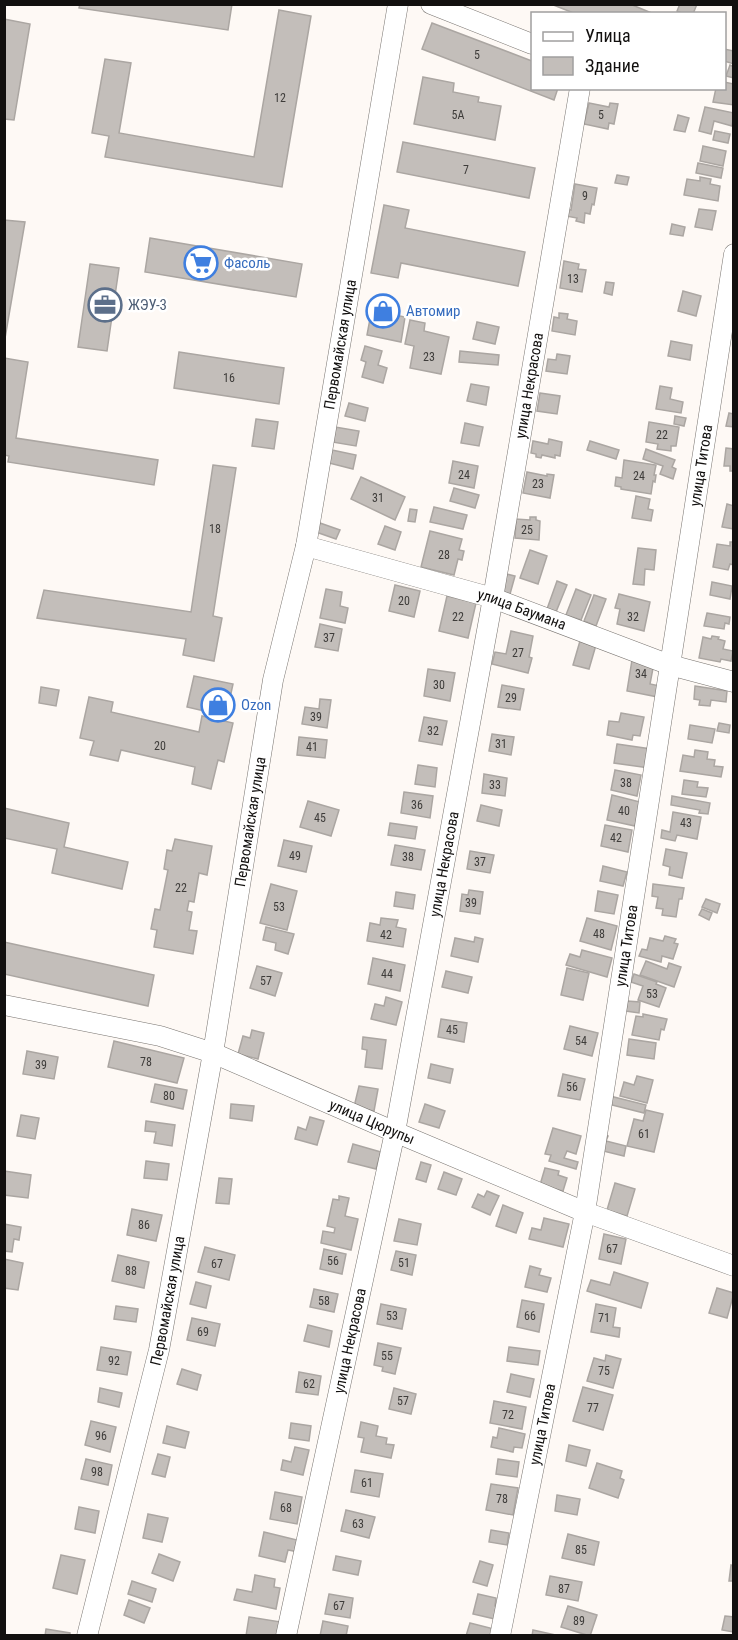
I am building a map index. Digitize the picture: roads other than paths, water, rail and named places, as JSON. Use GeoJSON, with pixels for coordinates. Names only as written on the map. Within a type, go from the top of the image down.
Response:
{"type":"FeatureCollection","features":[{"type":"Feature","properties":{"kind":"street","name":"Первомайская улица"},"geometry":{"type":"LineString","coordinates":[[87,1635],[159,1350],[213,1053],[273,680],[306,546],[398,4]]}},
{"type":"Feature","properties":{"kind":"street"},"geometry":{"type":"LineString","coordinates":[[431,4],[531,44]]}},
{"type":"Feature","properties":{"kind":"street","name":"улица Некрасова"},"geometry":{"type":"LineString","coordinates":[[286,1635],[395,1132],[493,598],[580,90]]}},
{"type":"Feature","properties":{"kind":"street","name":"улица Титова"},"geometry":{"type":"LineString","coordinates":[[500,1635],[585,1212],[734,254]]}},
{"type":"Feature","properties":{"kind":"street","name":"улица Баумана"},"geometry":{"type":"LineString","coordinates":[[306,546],[493,598],[670,665],[734,682]]}},
{"type":"Feature","properties":{"kind":"street","name":"улица Цюрупы"},"geometry":{"type":"LineString","coordinates":[[4,1005],[160,1036],[213,1053],[585,1212],[734,1266]]}},
{"type":"Feature","properties":{"kind":"place","name":"Фасоль"},"geometry":{"type":"Point","coordinates":[201,263]}},
{"type":"Feature","properties":{"kind":"place","name":"ЖЭУ-3"},"geometry":{"type":"Point","coordinates":[105,305]}},
{"type":"Feature","properties":{"kind":"place","name":"Автомир"},"geometry":{"type":"Point","coordinates":[383,311]}},
{"type":"Feature","properties":{"kind":"place","name":"Ozon"},"geometry":{"type":"Point","coordinates":[218,705]}}]}
